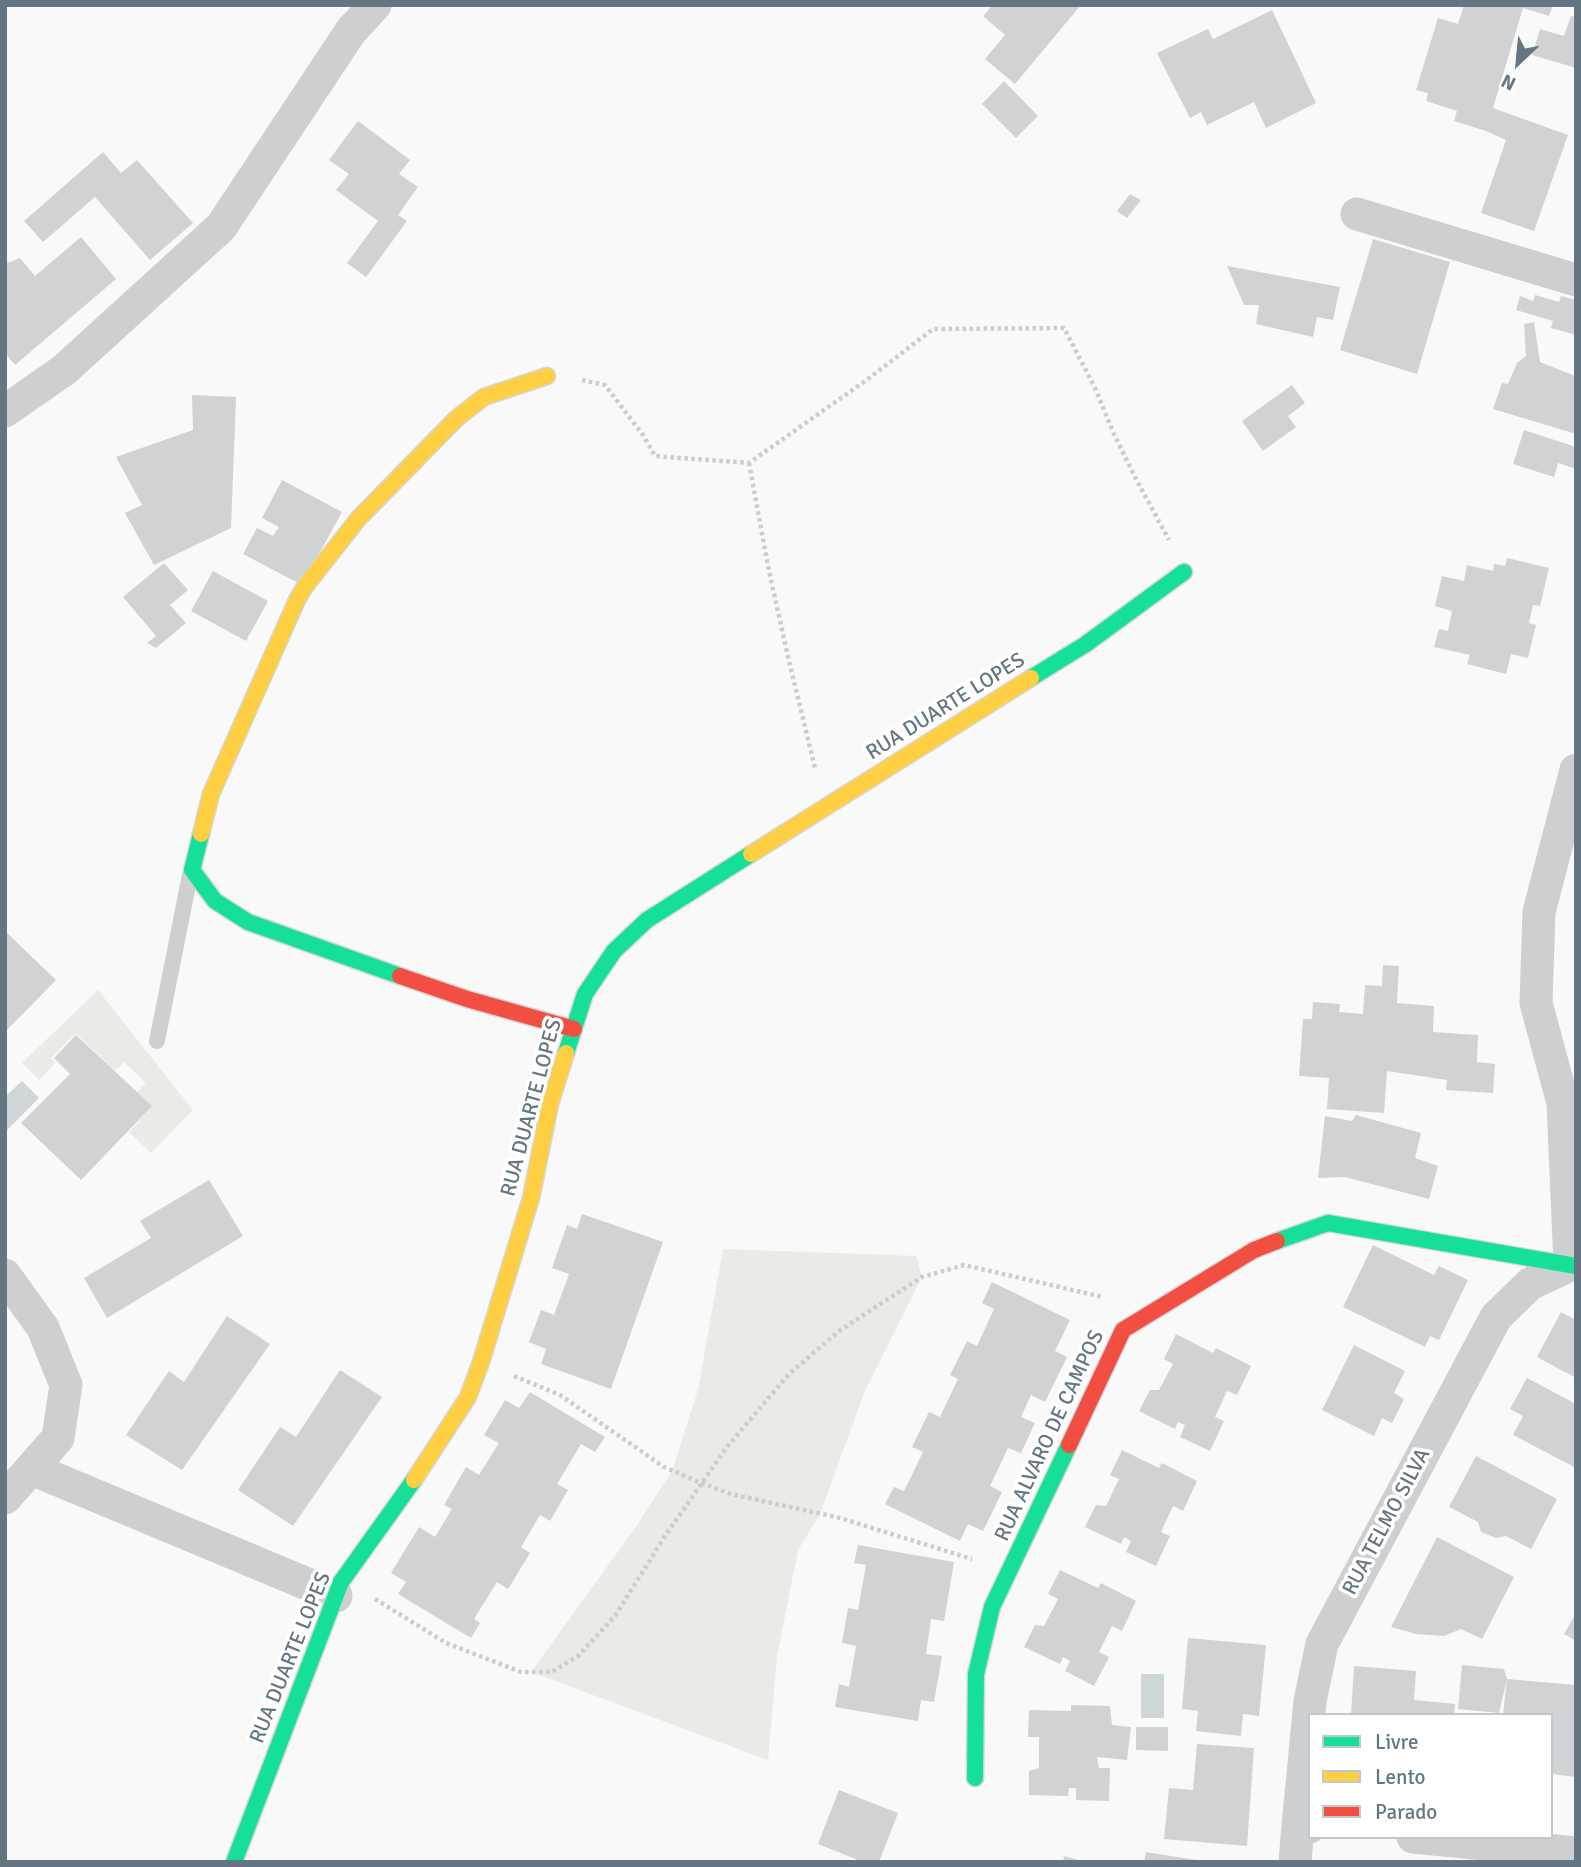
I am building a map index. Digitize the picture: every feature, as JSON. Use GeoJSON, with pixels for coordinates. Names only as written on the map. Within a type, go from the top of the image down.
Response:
{"type":"FeatureCollection","features":[{"type":"Feature","properties":{"kind":"street"},"geometry":{"type":"LineString","coordinates":[[5,411],[64,370],[221,227],[351,31],[375,5]]}},
{"type":"Feature","properties":{"kind":"street"},"geometry":{"type":"LineString","coordinates":[[1357,214],[1576,280]]}},
{"type":"Feature","properties":{"kind":"street"},"geometry":{"type":"LineString","coordinates":[[547,376],[484,397],[457,418],[358,519],[304,588],[211,794],[192,870],[215,901],[247,922],[467,999],[574,1029]]}},
{"type":"Feature","properties":{"kind":"street","name":"RUA DUARTE LOPES"},"geometry":{"type":"LineString","coordinates":[[234,1862],[339,1589],[400,1503],[468,1397],[531,1198],[550,1104],[585,994],[614,951],[647,920],[1086,644],[1184,572]]}},
{"type":"Feature","properties":{"kind":"street"},"geometry":{"type":"LineString","coordinates":[[1573,1266],[1563,1103],[1568,1090],[1536,1003],[1539,912],[1576,770]]}},
{"type":"Feature","properties":{"kind":"street","name":"RUA ALVARO DE CAMPOS"},"geometry":{"type":"LineString","coordinates":[[975,1778],[976,1674],[992,1607],[1123,1330],[1254,1250],[1328,1223],[1573,1266]]}},
{"type":"Feature","properties":{"kind":"street","name":"RUA TELMO SILVA"},"geometry":{"type":"LineString","coordinates":[[1309,1713],[1322,1644],[1496,1317],[1530,1284],[1573,1266]]}},
{"type":"Feature","properties":{"kind":"street"},"geometry":{"type":"LineString","coordinates":[[5,1275],[43,1328],[66,1385],[58,1438],[5,1499]]}},
{"type":"Feature","properties":{"kind":"street"},"geometry":{"type":"LineString","coordinates":[[32,1469],[339,1589]]}},
{"type":"Feature","properties":{"kind":"street","name":"RUA TELMO SILVA"},"geometry":{"type":"LineString","coordinates":[[1295,1862],[1304,1827],[1308,1742]]}},
{"type":"Feature","properties":{"kind":"street"},"geometry":{"type":"LineString","coordinates":[[1433,1839],[1576,1853]]}},
{"type":"Feature","properties":{"kind":"lane"},"geometry":{"type":"LineString","coordinates":[[156,1041],[192,870]]}},
{"type":"Feature","properties":{"kind":"path"},"geometry":{"type":"LineString","coordinates":[[605,384],[643,435],[655,456],[750,463],[869,379],[933,329],[1063,328],[1184,572]]}},
{"type":"Feature","properties":{"kind":"path"},"geometry":{"type":"LineString","coordinates":[[750,463],[769,571],[809,746],[826,806]]}},
{"type":"Feature","properties":{"kind":"path"},"geometry":{"type":"LineString","coordinates":[[339,1589],[370,1596],[446,1643],[521,1672],[552,1672],[578,1656],[615,1616],[701,1483],[727,1447],[789,1374],[839,1331],[922,1276],[964,1265],[1155,1309]]}},
{"type":"Feature","properties":{"kind":"path"},"geometry":{"type":"LineString","coordinates":[[481,1362],[560,1395],[664,1467],[701,1483],[730,1494],[840,1518],[972,1559],[1006,1576]]}},
{"type":"Feature","properties":{"kind":"shaded area"},"geometry":{"type":"Polygon","coordinates":[[[98,990],[193,1110],[151,1153],[129,1132],[152,1106],[137,1092],[146,1083],[124,1062],[115,1071],[76,1033],[51,1058],[55,1063],[39,1080],[22,1063],[98,990]]]}},
{"type":"Feature","properties":{"kind":"shaded area"},"geometry":{"type":"Polygon","coordinates":[[[22,1081],[39,1098],[5,1132],[5,1097],[22,1081]]]}},
{"type":"Feature","properties":{"kind":"shaded area"},"geometry":{"type":"Polygon","coordinates":[[[723,1249],[916,1256],[922,1277],[864,1393],[820,1514],[798,1550],[777,1656],[768,1760],[531,1672],[635,1528],[672,1471],[698,1390],[723,1249]]]}},
{"type":"Feature","properties":{"kind":"shaded area"},"geometry":{"type":"Polygon","coordinates":[[[1141,1674],[1164,1674],[1164,1718],[1141,1718],[1141,1674]]]}},
{"type":"Feature","properties":{"kind":"building"},"geometry":{"type":"Polygon","coordinates":[[[993,5],[1081,5],[1015,84],[985,59],[1005,35],[983,16],[993,5]]]}},
{"type":"Feature","properties":{"kind":"building"},"geometry":{"type":"Polygon","coordinates":[[[1464,5],[1553,5],[1549,16],[1523,8],[1493,108],[1568,135],[1534,231],[1481,213],[1506,140],[1454,121],[1457,111],[1426,101],[1428,93],[1416,90],[1438,18],[1458,24],[1464,5]]]}},
{"type":"Feature","properties":{"kind":"building"},"geometry":{"type":"Polygon","coordinates":[[[1272,10],[1316,103],[1266,128],[1254,102],[1207,125],[1201,112],[1190,118],[1157,53],[1208,29],[1213,39],[1272,10]]]}},
{"type":"Feature","properties":{"kind":"building"},"geometry":{"type":"Polygon","coordinates":[[[1571,16],[1576,17],[1576,68],[1532,55],[1540,29],[1564,36],[1571,16]]]}},
{"type":"Feature","properties":{"kind":"building"},"geometry":{"type":"Polygon","coordinates":[[[1004,81],[1038,116],[1016,138],[982,104],[1004,81]]]}},
{"type":"Feature","properties":{"kind":"building"},"geometry":{"type":"Polygon","coordinates":[[[358,121],[410,160],[399,174],[418,187],[398,215],[407,221],[366,277],[347,263],[378,221],[336,190],[349,174],[329,160],[358,121]]]}},
{"type":"Feature","properties":{"kind":"building"},"geometry":{"type":"Polygon","coordinates":[[[103,152],[121,173],[137,160],[193,223],[150,260],[95,197],[43,242],[24,221],[103,152]]]}},
{"type":"Feature","properties":{"kind":"building"},"geometry":{"type":"Polygon","coordinates":[[[1130,194],[1141,200],[1127,218],[1117,211],[1130,194]]]}},
{"type":"Feature","properties":{"kind":"building"},"geometry":{"type":"Polygon","coordinates":[[[81,237],[116,279],[15,365],[5,353],[5,264],[20,258],[35,276],[81,237]]]}},
{"type":"Feature","properties":{"kind":"building"},"geometry":{"type":"Polygon","coordinates":[[[1373,239],[1450,262],[1417,374],[1340,350],[1373,239]]]}},
{"type":"Feature","properties":{"kind":"building"},"geometry":{"type":"Polygon","coordinates":[[[1227,266],[1340,287],[1333,320],[1317,317],[1313,337],[1256,324],[1259,305],[1244,305],[1227,266]]]}},
{"type":"Feature","properties":{"kind":"building"},"geometry":{"type":"Polygon","coordinates":[[[1535,295],[1559,302],[1561,296],[1576,300],[1576,335],[1551,328],[1553,321],[1516,310],[1520,296],[1533,301],[1535,295]]]}},
{"type":"Feature","properties":{"kind":"building"},"geometry":{"type":"Polygon","coordinates":[[[1534,322],[1540,362],[1575,376],[1576,434],[1493,409],[1502,383],[1508,384],[1517,363],[1526,356],[1524,324],[1534,322]]]}},
{"type":"Feature","properties":{"kind":"building"},"geometry":{"type":"Polygon","coordinates":[[[1292,385],[1305,403],[1288,416],[1296,427],[1263,451],[1242,421],[1292,385]]]}},
{"type":"Feature","properties":{"kind":"building"},"geometry":{"type":"Polygon","coordinates":[[[192,395],[236,397],[231,528],[154,565],[125,513],[142,505],[116,457],[193,430],[192,395]]]}},
{"type":"Feature","properties":{"kind":"building"},"geometry":{"type":"Polygon","coordinates":[[[1524,430],[1576,447],[1576,469],[1558,463],[1554,477],[1513,464],[1524,430]]]}},
{"type":"Feature","properties":{"kind":"building"},"geometry":{"type":"Polygon","coordinates":[[[282,480],[342,512],[302,585],[243,554],[257,528],[273,536],[279,527],[262,518],[282,480]]]}},
{"type":"Feature","properties":{"kind":"building"},"geometry":{"type":"Polygon","coordinates":[[[1507,558],[1549,568],[1540,606],[1533,605],[1529,623],[1536,625],[1528,658],[1511,654],[1506,674],[1467,664],[1470,655],[1434,647],[1439,629],[1448,631],[1452,611],[1435,606],[1442,576],[1464,581],[1467,565],[1493,571],[1494,564],[1505,566],[1507,558]]]}},
{"type":"Feature","properties":{"kind":"building"},"geometry":{"type":"Polygon","coordinates":[[[164,563],[188,590],[170,605],[186,623],[156,648],[147,643],[156,636],[123,597],[164,563]]]}},
{"type":"Feature","properties":{"kind":"building"},"geometry":{"type":"Polygon","coordinates":[[[213,571],[268,601],[246,641],[191,611],[213,571]]]}},
{"type":"Feature","properties":{"kind":"building"},"geometry":{"type":"Polygon","coordinates":[[[5,931],[56,980],[5,1032],[5,931]]]}},
{"type":"Feature","properties":{"kind":"building"},"geometry":{"type":"Polygon","coordinates":[[[1383,965],[1399,966],[1397,1003],[1434,1006],[1433,1032],[1478,1035],[1477,1062],[1495,1064],[1493,1093],[1446,1090],[1447,1080],[1387,1071],[1384,1113],[1327,1109],[1329,1078],[1299,1076],[1303,1019],[1312,1019],[1313,1002],[1340,1004],[1339,1012],[1363,1014],[1365,985],[1382,986],[1383,965]]]}},
{"type":"Feature","properties":{"kind":"building"},"geometry":{"type":"Polygon","coordinates":[[[76,1035],[152,1106],[81,1180],[21,1123],[70,1074],[54,1058],[76,1035]]]}},
{"type":"Feature","properties":{"kind":"building"},"geometry":{"type":"Polygon","coordinates":[[[1356,1115],[1421,1133],[1415,1158],[1438,1166],[1429,1199],[1345,1177],[1318,1178],[1325,1116],[1352,1121],[1356,1115]]]}},
{"type":"Feature","properties":{"kind":"building"},"geometry":{"type":"Polygon","coordinates":[[[209,1180],[243,1236],[107,1318],[84,1278],[151,1238],[140,1221],[209,1180]]]}},
{"type":"Feature","properties":{"kind":"building"},"geometry":{"type":"Polygon","coordinates":[[[582,1214],[663,1242],[611,1389],[541,1364],[546,1349],[529,1342],[541,1310],[554,1315],[569,1274],[552,1268],[567,1225],[577,1229],[582,1214]]]}},
{"type":"Feature","properties":{"kind":"building"},"geometry":{"type":"Polygon","coordinates":[[[1373,1245],[1434,1275],[1439,1266],[1468,1280],[1439,1340],[1430,1336],[1425,1347],[1343,1307],[1373,1245]]]}},
{"type":"Feature","properties":{"kind":"building"},"geometry":{"type":"Polygon","coordinates":[[[992,1282],[1070,1320],[1055,1351],[1067,1357],[1045,1402],[1031,1395],[1021,1417],[1035,1423],[1021,1453],[1008,1448],[990,1486],[1002,1492],[983,1531],[968,1524],[960,1541],[885,1504],[894,1487],[904,1491],[923,1452],[912,1447],[929,1412],[940,1417],[958,1379],[950,1375],[967,1341],[977,1346],[994,1309],[982,1303],[992,1282]]]}},
{"type":"Feature","properties":{"kind":"building"},"geometry":{"type":"Polygon","coordinates":[[[1561,1312],[1576,1320],[1576,1378],[1537,1357],[1561,1312]]]}},
{"type":"Feature","properties":{"kind":"building"},"geometry":{"type":"Polygon","coordinates":[[[227,1316],[270,1344],[182,1470],[126,1435],[169,1371],[184,1382],[227,1316]]]}},
{"type":"Feature","properties":{"kind":"building"},"geometry":{"type":"Polygon","coordinates":[[[1176,1334],[1213,1353],[1216,1348],[1251,1366],[1237,1395],[1227,1391],[1215,1417],[1224,1421],[1210,1451],[1180,1437],[1185,1425],[1178,1422],[1175,1429],[1139,1411],[1150,1390],[1159,1390],[1173,1364],[1164,1359],[1176,1334]]]}},
{"type":"Feature","properties":{"kind":"building"},"geometry":{"type":"Polygon","coordinates":[[[1354,1345],[1405,1371],[1394,1393],[1404,1399],[1392,1423],[1382,1418],[1374,1436],[1322,1410],[1354,1345]]]}},
{"type":"Feature","properties":{"kind":"building"},"geometry":{"type":"Polygon","coordinates":[[[340,1370],[382,1397],[293,1526],[238,1490],[280,1427],[296,1437],[340,1370]]]}},
{"type":"Feature","properties":{"kind":"building"},"geometry":{"type":"Polygon","coordinates":[[[1527,1378],[1576,1404],[1576,1468],[1513,1435],[1523,1416],[1510,1409],[1527,1378]]]}},
{"type":"Feature","properties":{"kind":"building"},"geometry":{"type":"Polygon","coordinates":[[[530,1392],[605,1437],[595,1452],[581,1444],[557,1484],[568,1490],[550,1521],[540,1515],[521,1547],[530,1553],[508,1589],[497,1582],[474,1619],[480,1623],[471,1638],[398,1594],[406,1582],[391,1573],[419,1527],[435,1537],[452,1509],[444,1505],[466,1467],[479,1475],[499,1443],[484,1435],[505,1400],[519,1408],[530,1392]]]}},
{"type":"Feature","properties":{"kind":"building"},"geometry":{"type":"Polygon","coordinates":[[[1122,1450],[1159,1468],[1162,1463],[1197,1481],[1183,1511],[1173,1506],[1161,1532],[1170,1536],[1156,1566],[1126,1552],[1131,1541],[1124,1537],[1121,1544],[1085,1527],[1096,1505],[1106,1506],[1119,1479],[1110,1475],[1122,1450]]]}},
{"type":"Feature","properties":{"kind":"building"},"geometry":{"type":"Polygon","coordinates":[[[1476,1456],[1557,1499],[1531,1549],[1506,1536],[1496,1538],[1481,1532],[1478,1522],[1449,1507],[1476,1456]]]}},
{"type":"Feature","properties":{"kind":"building"},"geometry":{"type":"Polygon","coordinates":[[[1437,1537],[1514,1577],[1482,1639],[1461,1629],[1444,1636],[1416,1634],[1391,1627],[1437,1537]]]}},
{"type":"Feature","properties":{"kind":"building"},"geometry":{"type":"Polygon","coordinates":[[[858,1545],[954,1562],[944,1621],[931,1619],[926,1654],[942,1656],[934,1702],[921,1700],[918,1721],[835,1707],[839,1684],[849,1687],[856,1646],[842,1643],[848,1608],[858,1610],[866,1565],[854,1563],[858,1545]]]}},
{"type":"Feature","properties":{"kind":"building"},"geometry":{"type":"Polygon","coordinates":[[[1060,1570],[1098,1588],[1101,1583],[1136,1601],[1122,1631],[1112,1626],[1099,1652],[1109,1657],[1094,1686],[1065,1671],[1070,1661],[1063,1657],[1060,1664],[1024,1647],[1035,1625],[1044,1626],[1058,1599],[1048,1594],[1060,1570]]]}},
{"type":"Feature","properties":{"kind":"building"},"geometry":{"type":"Polygon","coordinates":[[[1576,1613],[1576,1641],[1564,1634],[1576,1613]]]}},
{"type":"Feature","properties":{"kind":"building"},"geometry":{"type":"Polygon","coordinates":[[[1188,1638],[1266,1645],[1259,1716],[1243,1714],[1241,1736],[1196,1731],[1198,1711],[1182,1709],[1188,1638]]]}},
{"type":"Feature","properties":{"kind":"building"},"geometry":{"type":"Polygon","coordinates":[[[1462,1665],[1504,1669],[1507,1679],[1499,1713],[1458,1709],[1462,1665]]]}},
{"type":"Feature","properties":{"kind":"building"},"geometry":{"type":"Polygon","coordinates":[[[1354,1666],[1416,1671],[1414,1700],[1455,1704],[1454,1713],[1351,1713],[1354,1666]]]}},
{"type":"Feature","properties":{"kind":"building"},"geometry":{"type":"Polygon","coordinates":[[[1507,1679],[1576,1685],[1576,1777],[1553,1774],[1553,1713],[1503,1713],[1507,1679]]]}},
{"type":"Feature","properties":{"kind":"building"},"geometry":{"type":"Polygon","coordinates":[[[1071,1705],[1110,1706],[1112,1725],[1131,1727],[1127,1760],[1097,1757],[1099,1768],[1110,1768],[1109,1801],[1076,1800],[1076,1788],[1069,1788],[1068,1796],[1029,1795],[1029,1771],[1039,1768],[1039,1737],[1028,1737],[1029,1710],[1071,1711],[1071,1705]]]}},
{"type":"Feature","properties":{"kind":"building"},"geometry":{"type":"Polygon","coordinates":[[[1136,1727],[1168,1727],[1168,1751],[1136,1750],[1136,1727]]]}},
{"type":"Feature","properties":{"kind":"building"},"geometry":{"type":"Polygon","coordinates":[[[1197,1744],[1254,1748],[1247,1846],[1164,1839],[1169,1788],[1193,1790],[1197,1744]]]}},
{"type":"Feature","properties":{"kind":"building"},"geometry":{"type":"Polygon","coordinates":[[[839,1790],[898,1813],[879,1862],[863,1862],[818,1844],[839,1790]]]}},
{"type":"Feature","properties":{"kind":"building"},"geometry":{"type":"Polygon","coordinates":[[[1146,1852],[1196,1860],[1196,1862],[1144,1862],[1146,1852]]]}},
{"type":"Feature","properties":{"kind":"building"},"geometry":{"type":"Polygon","coordinates":[[[1064,1856],[1082,1861],[1082,1862],[1063,1862],[1064,1856]]]}},
{"type":"Feature","properties":{"kind":"traffic: fast"},"geometry":{"type":"LineString","coordinates":[[1031,678],[1086,644],[1184,572]]}},
{"type":"Feature","properties":{"kind":"traffic: fast"},"geometry":{"type":"LineString","coordinates":[[201,834],[192,870],[215,901],[248,922],[400,976]]}},
{"type":"Feature","properties":{"kind":"traffic: fast"},"geometry":{"type":"LineString","coordinates":[[566,1053],[585,994],[614,951],[647,920],[751,854]]}},
{"type":"Feature","properties":{"kind":"traffic: fast"},"geometry":{"type":"LineString","coordinates":[[1277,1241],[1328,1223],[1576,1266]]}},
{"type":"Feature","properties":{"kind":"traffic: fast"},"geometry":{"type":"LineString","coordinates":[[975,1778],[976,1674],[992,1607],[1069,1445]]}},
{"type":"Feature","properties":{"kind":"traffic: fast"},"geometry":{"type":"LineString","coordinates":[[234,1862],[341,1582],[414,1480]]}},
{"type":"Feature","properties":{"kind":"traffic: slow"},"geometry":{"type":"LineString","coordinates":[[201,834],[211,794],[304,588],[358,519],[457,418],[484,397],[547,376]]}},
{"type":"Feature","properties":{"kind":"traffic: slow"},"geometry":{"type":"LineString","coordinates":[[751,854],[1031,678]]}},
{"type":"Feature","properties":{"kind":"traffic: slow"},"geometry":{"type":"LineString","coordinates":[[414,1480],[468,1397],[481,1362],[531,1198],[550,1104],[566,1053]]}},
{"type":"Feature","properties":{"kind":"traffic: jam"},"geometry":{"type":"LineString","coordinates":[[400,976],[467,999],[574,1029]]}},
{"type":"Feature","properties":{"kind":"traffic: jam"},"geometry":{"type":"LineString","coordinates":[[1069,1445],[1123,1330],[1254,1250],[1277,1241]]}}]}
